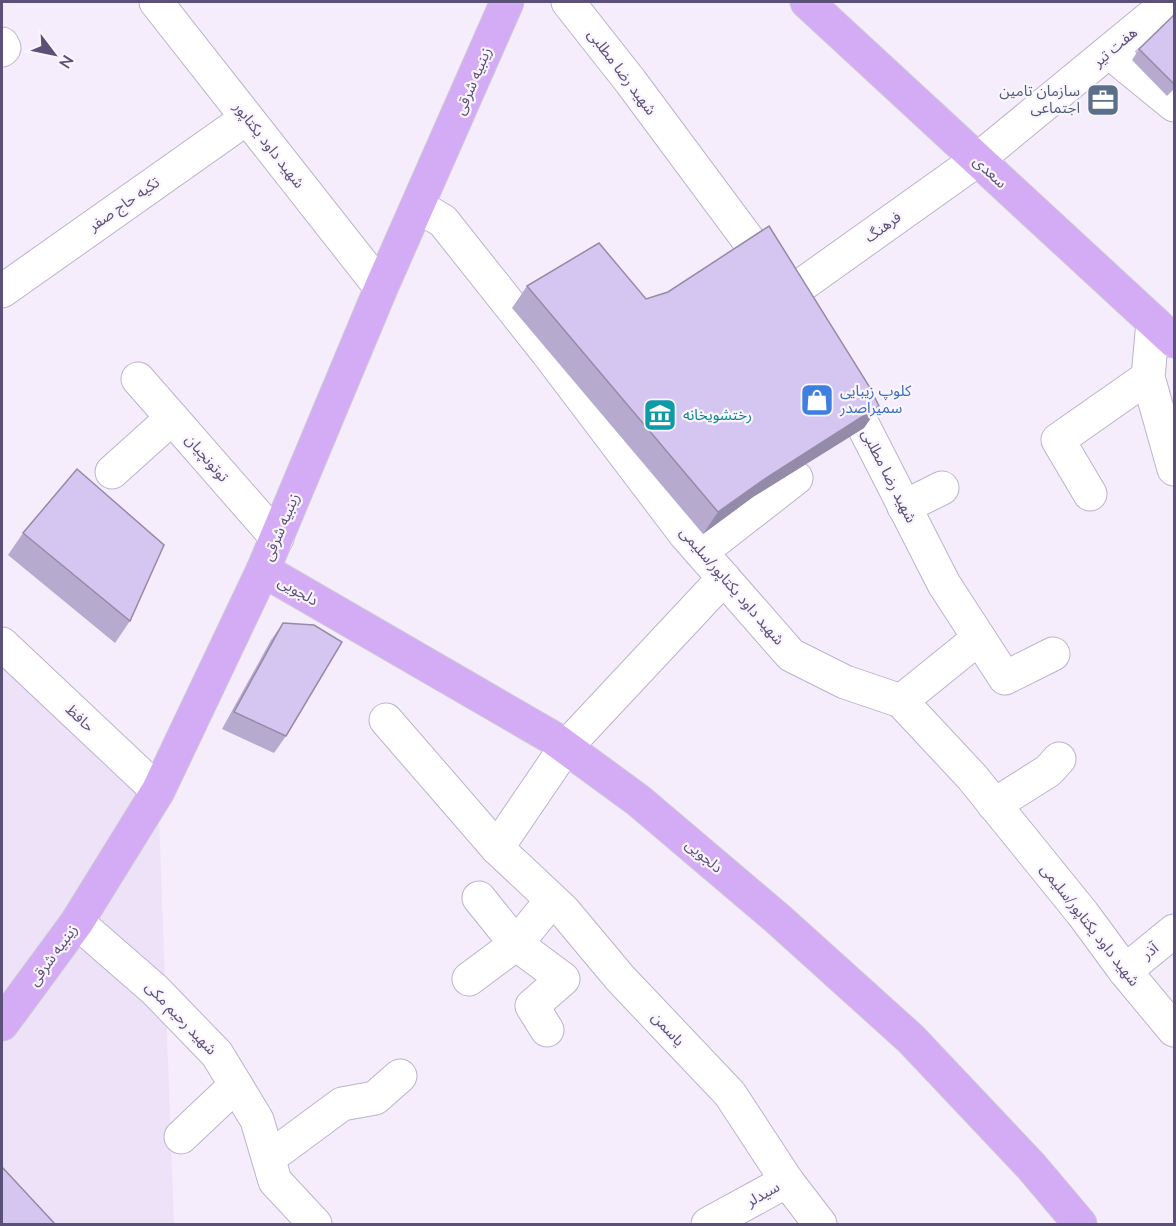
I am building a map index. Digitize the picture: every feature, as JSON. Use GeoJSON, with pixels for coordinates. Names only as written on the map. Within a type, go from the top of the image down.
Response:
{"type":"FeatureCollection","features":[{"type":"Feature","properties":{"kind":"main road","name":"زینبیه شرقی"},"geometry":{"type":"LineString","coordinates":[[2,1024],[77,921],[158,791],[262,570],[381,288],[507,2]]}},
{"type":"Feature","properties":{"kind":"main road","name":"سعدی"},"geometry":{"type":"LineString","coordinates":[[807,2],[1164,332]]}},
{"type":"Feature","properties":{"kind":"main road","name":"دلجویی"},"geometry":{"type":"LineString","coordinates":[[262,570],[553,738],[639,801],[778,919],[911,1040],[1031,1166],[1080,1224]]}},
{"type":"Feature","properties":{"kind":"street","name":"شهید داود یکتاپور"},"geometry":{"type":"LineString","coordinates":[[156,2],[381,288]]}},
{"type":"Feature","properties":{"kind":"street","name":"شهید رضا مطلبی"},"geometry":{"type":"LineString","coordinates":[[568,2],[631,82],[797,306]]}},
{"type":"Feature","properties":{"kind":"street","name":"هفت تیر"},"geometry":{"type":"LineString","coordinates":[[977,160],[1169,2]]}},
{"type":"Feature","properties":{"kind":"street"},"geometry":{"type":"LineString","coordinates":[[2,44],[4,48],[2,50]]}},
{"type":"Feature","properties":{"kind":"street"},"geometry":{"type":"LineString","coordinates":[[1109,52],[1174,105]]}},
{"type":"Feature","properties":{"kind":"street","name":"تکیه حاج صفر"},"geometry":{"type":"LineString","coordinates":[[2,291],[247,118]]}},
{"type":"Feature","properties":{"kind":"street","name":"فرهنگ"},"geometry":{"type":"LineString","coordinates":[[797,306],[977,160]]}},
{"type":"Feature","properties":{"kind":"street","name":"شهید داود یکتاپور/سلیمی"},"geometry":{"type":"LineString","coordinates":[[418,206],[443,221],[522,302],[701,552],[791,655],[845,682],[901,701],[972,777],[1174,1030]]}},
{"type":"Feature","properties":{"kind":"street"},"geometry":{"type":"LineString","coordinates":[[726,266],[754,248]]}},
{"type":"Feature","properties":{"kind":"street"},"geometry":{"type":"LineString","coordinates":[[1164,332],[1148,377],[1174,469]]}},
{"type":"Feature","properties":{"kind":"street","name":"شهید رضا مطلبی"},"geometry":{"type":"LineString","coordinates":[[832,366],[944,585],[1005,678],[1053,654]]}},
{"type":"Feature","properties":{"kind":"street"},"geometry":{"type":"LineString","coordinates":[[1090,494],[1058,440],[1148,377]]}},
{"type":"Feature","properties":{"kind":"street","name":"توتونچیان"},"geometry":{"type":"LineString","coordinates":[[138,379],[276,538]]}},
{"type":"Feature","properties":{"kind":"street"},"geometry":{"type":"LineString","coordinates":[[112,472],[172,418]]}},
{"type":"Feature","properties":{"kind":"street"},"geometry":{"type":"LineString","coordinates":[[701,552],[796,478]]}},
{"type":"Feature","properties":{"kind":"street"},"geometry":{"type":"LineString","coordinates":[[904,507],[942,488]]}},
{"type":"Feature","properties":{"kind":"street"},"geometry":{"type":"LineString","coordinates":[[497,848],[565,748],[724,578]]}},
{"type":"Feature","properties":{"kind":"street"},"geometry":{"type":"LineString","coordinates":[[901,701],[979,638]]}},
{"type":"Feature","properties":{"kind":"street","name":"حافظ"},"geometry":{"type":"LineString","coordinates":[[2,644],[158,791]]}},
{"type":"Feature","properties":{"kind":"street","name":"یاسمن"},"geometry":{"type":"LineString","coordinates":[[386,720],[497,848],[564,911],[620,978],[730,1094],[787,1181],[820,1224]]}},
{"type":"Feature","properties":{"kind":"street"},"geometry":{"type":"LineString","coordinates":[[994,805],[1048,771],[1059,759]]}},
{"type":"Feature","properties":{"kind":"street"},"geometry":{"type":"LineString","coordinates":[[479,898],[516,944],[562,980],[532,1006],[547,1030]]}},
{"type":"Feature","properties":{"kind":"street"},"geometry":{"type":"LineString","coordinates":[[469,979],[516,944],[552,900]]}},
{"type":"Feature","properties":{"kind":"street","name":"شهید رحیم مکی"},"geometry":{"type":"LineString","coordinates":[[77,921],[155,990],[217,1054],[257,1120],[275,1181],[315,1224]]}},
{"type":"Feature","properties":{"kind":"street","name":"آذر"},"geometry":{"type":"LineString","coordinates":[[1125,971],[1174,931]]}},
{"type":"Feature","properties":{"kind":"street"},"geometry":{"type":"LineString","coordinates":[[269,1158],[342,1104],[375,1098],[400,1076]]}},
{"type":"Feature","properties":{"kind":"street"},"geometry":{"type":"LineString","coordinates":[[181,1137],[236,1085]]}},
{"type":"Feature","properties":{"kind":"street","name":"سیدلر"},"geometry":{"type":"LineString","coordinates":[[708,1224],[787,1181]]}},
{"type":"Feature","properties":{"kind":"shaded area"},"geometry":{"type":"Polygon","coordinates":[[[2,643],[158,791],[174,1224],[2,1224],[2,643]]]}},
{"type":"Feature","properties":{"kind":"building"},"geometry":{"type":"Polygon","coordinates":[[[1174,15],[1174,84],[1139,49],[1174,15]]]}},
{"type":"Feature","properties":{"kind":"building","name":"رختشویخانه"},"geometry":{"type":"Polygon","coordinates":[[[769,226],[869,386],[879,406],[769,476],[718,512],[527,286],[599,243],[646,299],[668,292],[769,226]]]}},
{"type":"Feature","properties":{"kind":"building"},"geometry":{"type":"Polygon","coordinates":[[[77,469],[164,545],[130,621],[23,533],[77,469]]]}},
{"type":"Feature","properties":{"kind":"building"},"geometry":{"type":"Polygon","coordinates":[[[283,623],[314,625],[342,642],[286,736],[234,712],[283,623]]]}},
{"type":"Feature","properties":{"kind":"building"},"geometry":{"type":"Polygon","coordinates":[[[2,1167],[55,1224],[2,1224],[2,1167]]]}},
{"type":"Feature","properties":{"kind":"place","name":"سازمان تامین اجتماعی"},"geometry":{"type":"Point","coordinates":[1103,100]}},
{"type":"Feature","properties":{"kind":"place","name":"کلوپ زیبایی سمیراصدر"},"geometry":{"type":"Point","coordinates":[817,400]}},
{"type":"Feature","properties":{"kind":"place","name":"رختشویخانه"},"geometry":{"type":"Point","coordinates":[660,415]}}]}
